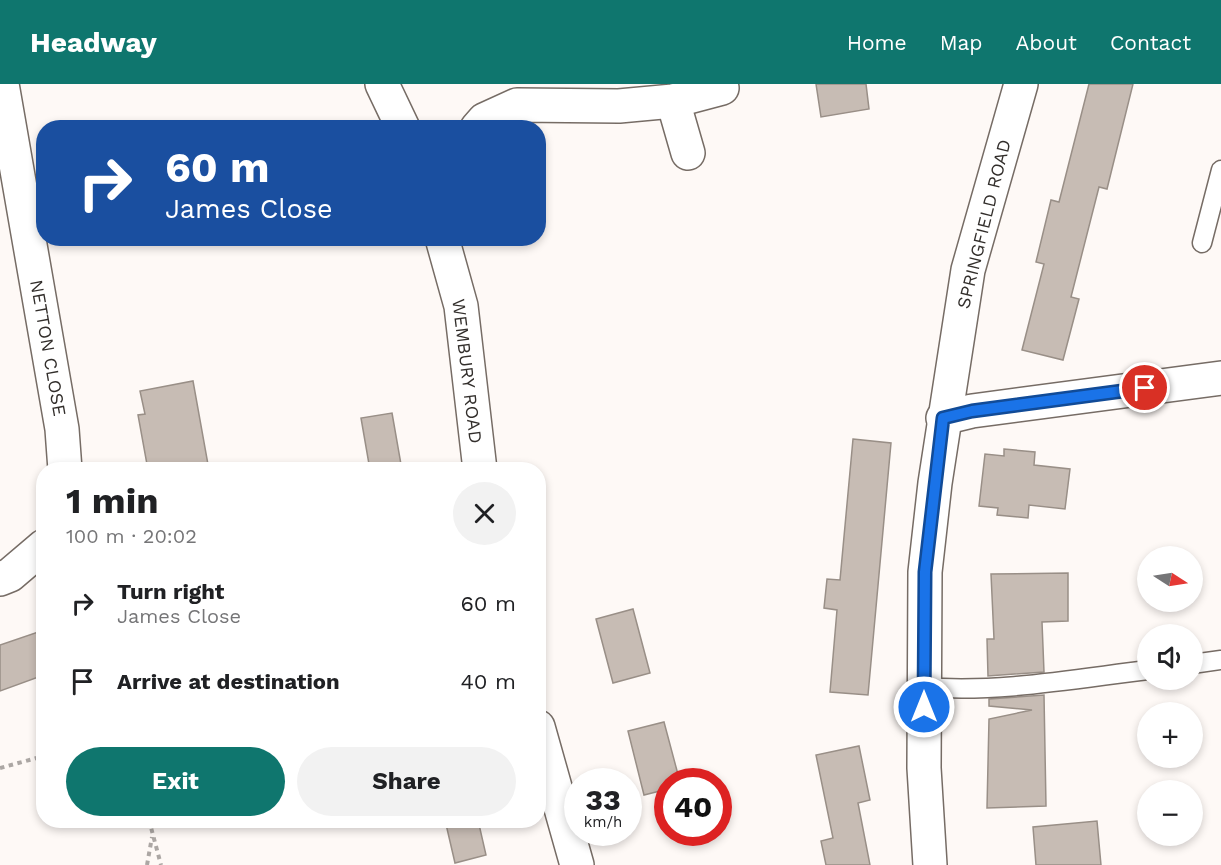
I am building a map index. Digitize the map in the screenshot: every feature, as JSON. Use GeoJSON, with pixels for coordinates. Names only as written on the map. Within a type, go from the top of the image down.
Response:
{"type":"FeatureCollection","features":[{"type":"Feature","properties":{"kind":"street","name":"NETTON CLOSE"},"geometry":{"type":"LineString","coordinates":[[2,84],[14,230],[62,429],[64,462]]}},
{"type":"Feature","properties":{"kind":"street"},"geometry":{"type":"LineString","coordinates":[[382,84],[399,120]]}},
{"type":"Feature","properties":{"kind":"street","name":"SPRINGFIELD ROAD"},"geometry":{"type":"LineString","coordinates":[[924,687],[925,572],[943,418],[968,270],[1021,84]]}},
{"type":"Feature","properties":{"kind":"street"},"geometry":{"type":"LineString","coordinates":[[484,120],[517,105],[619,106],[673,101],[722,88]]}},
{"type":"Feature","properties":{"kind":"street"},"geometry":{"type":"LineString","coordinates":[[673,101],[688,153]]}},
{"type":"Feature","properties":{"kind":"street","name":"WEMBURY ROAD"},"geometry":{"type":"LineString","coordinates":[[444,246],[461,306],[479,462]]}},
{"type":"Feature","properties":{"kind":"street"},"geometry":{"type":"LineString","coordinates":[[943,418],[972,411],[1221,378]]}},
{"type":"Feature","properties":{"kind":"street"},"geometry":{"type":"LineString","coordinates":[[0,579],[10,575],[36,553]]}},
{"type":"Feature","properties":{"kind":"street"},"geometry":{"type":"LineString","coordinates":[[924,687],[924,768],[930,865]]}},
{"type":"Feature","properties":{"kind":"street"},"geometry":{"type":"LineString","coordinates":[[546,755],[577,865]]}},
{"type":"Feature","properties":{"kind":"lane"},"geometry":{"type":"LineString","coordinates":[[1202,243],[1221,170]]}},
{"type":"Feature","properties":{"kind":"lane"},"geometry":{"type":"LineString","coordinates":[[1203,662],[1221,660]]}},
{"type":"Feature","properties":{"kind":"lane"},"geometry":{"type":"LineString","coordinates":[[924,687],[958,690],[1023,686],[1137,671]]}},
{"type":"Feature","properties":{"kind":"path"},"geometry":{"type":"LineString","coordinates":[[0,768],[36,758]]}},
{"type":"Feature","properties":{"kind":"path"},"geometry":{"type":"LineString","coordinates":[[151,828],[161,865]]}},
{"type":"Feature","properties":{"kind":"path"},"geometry":{"type":"LineString","coordinates":[[147,865],[153,837]]}},
{"type":"Feature","properties":{"kind":"building"},"geometry":{"type":"Polygon","coordinates":[[[816,84],[866,84],[869,109],[821,117],[816,84]]]}},
{"type":"Feature","properties":{"kind":"building"},"geometry":{"type":"Polygon","coordinates":[[[1089,84],[1133,84],[1107,189],[1099,187],[1071,297],[1079,299],[1063,360],[1022,350],[1044,264],[1036,262],[1051,200],[1059,202],[1089,84]]]}},
{"type":"Feature","properties":{"kind":"building"},"geometry":{"type":"Polygon","coordinates":[[[193,381],[208,462],[147,462],[138,415],[145,414],[140,391],[193,381]]]}},
{"type":"Feature","properties":{"kind":"building"},"geometry":{"type":"Polygon","coordinates":[[[392,413],[401,462],[369,462],[361,418],[392,413]]]}},
{"type":"Feature","properties":{"kind":"building"},"geometry":{"type":"Polygon","coordinates":[[[853,439],[891,443],[868,695],[830,692],[837,610],[824,608],[827,579],[840,580],[853,439]]]}},
{"type":"Feature","properties":{"kind":"building"},"geometry":{"type":"Polygon","coordinates":[[[1004,449],[1035,452],[1034,465],[1070,469],[1065,509],[1029,505],[1028,518],[997,515],[998,508],[979,506],[985,454],[1004,456],[1004,449]]]}},
{"type":"Feature","properties":{"kind":"building"},"geometry":{"type":"Polygon","coordinates":[[[1068,573],[1068,621],[1042,622],[1044,672],[988,676],[987,639],[994,639],[991,574],[1068,573]]]}},
{"type":"Feature","properties":{"kind":"building"},"geometry":{"type":"Polygon","coordinates":[[[633,609],[650,673],[613,683],[596,619],[633,609]]]}},
{"type":"Feature","properties":{"kind":"building"},"geometry":{"type":"Polygon","coordinates":[[[36,633],[36,678],[0,691],[0,645],[36,633]]]}},
{"type":"Feature","properties":{"kind":"building"},"geometry":{"type":"Polygon","coordinates":[[[1044,695],[1046,806],[987,808],[989,719],[1032,710],[989,706],[989,699],[1044,695]]]}},
{"type":"Feature","properties":{"kind":"building"},"geometry":{"type":"Polygon","coordinates":[[[664,722],[676,768],[654,768],[654,792],[644,795],[642,768],[637,768],[628,731],[664,722]]]}},
{"type":"Feature","properties":{"kind":"building"},"geometry":{"type":"Polygon","coordinates":[[[859,746],[870,800],[858,803],[870,865],[826,865],[821,841],[833,838],[816,755],[859,746]]]}},
{"type":"Feature","properties":{"kind":"building"},"geometry":{"type":"Polygon","coordinates":[[[1097,821],[1101,865],[1036,865],[1033,827],[1097,821]]]}},
{"type":"Feature","properties":{"kind":"building"},"geometry":{"type":"Polygon","coordinates":[[[447,828],[480,828],[486,855],[455,863],[447,828]]]}},
{"type":"Feature","properties":{"kind":"route"},"geometry":{"type":"LineString","coordinates":[[924,707],[925,572],[943,418],[972,411],[1145,388]]}}]}
